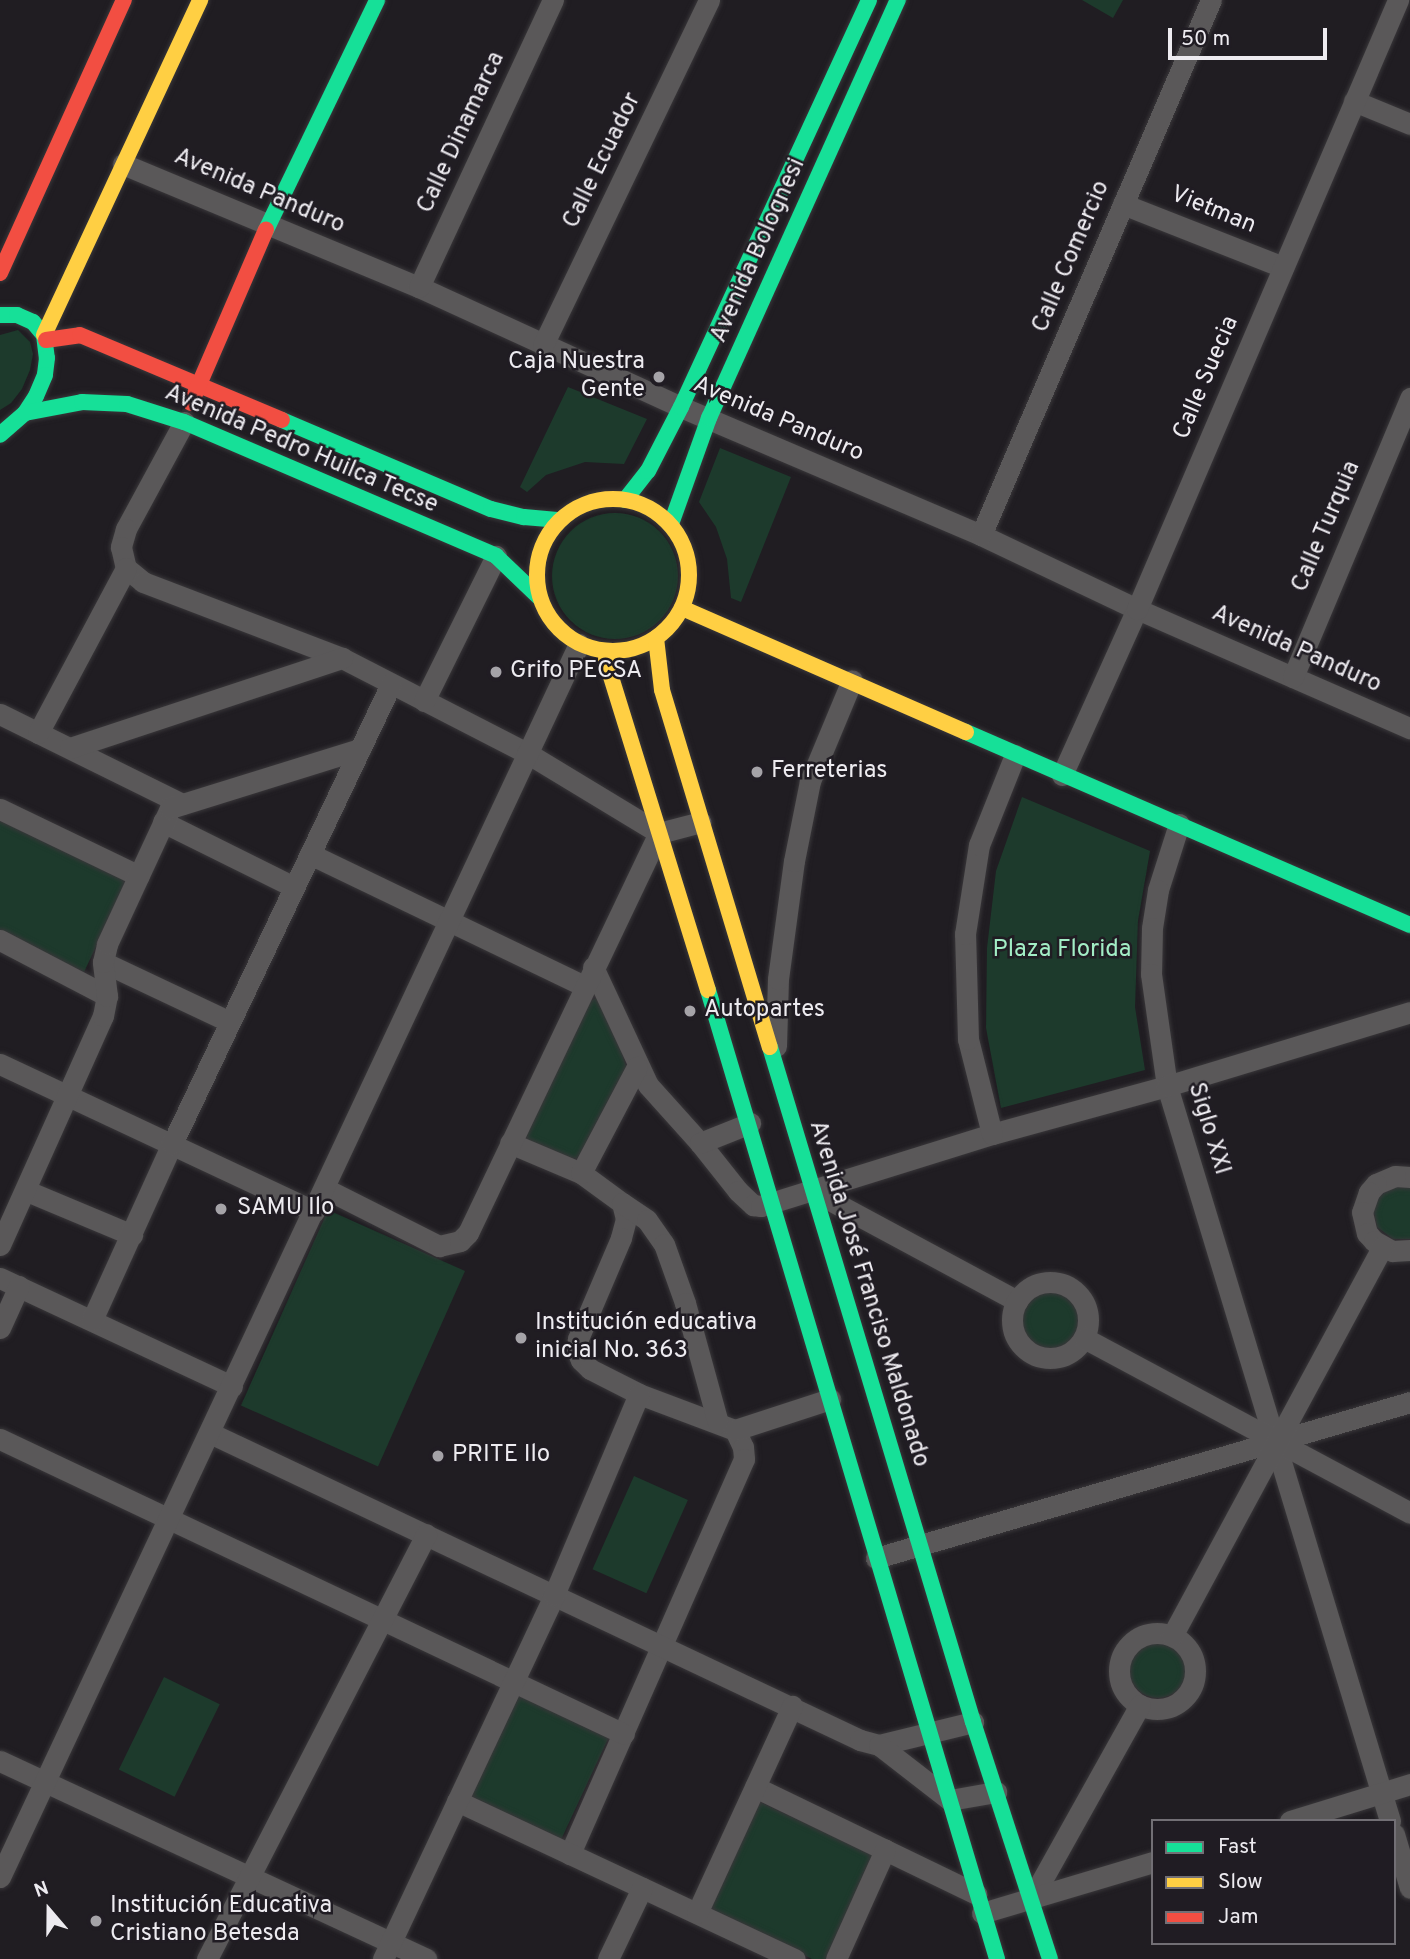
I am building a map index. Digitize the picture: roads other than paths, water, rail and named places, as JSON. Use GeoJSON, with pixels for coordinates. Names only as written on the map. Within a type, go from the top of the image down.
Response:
{"type":"FeatureCollection","features":[{"type":"Feature","properties":{"kind":"street"},"geometry":{"type":"LineString","coordinates":[[0,273],[124,0]]}},
{"type":"Feature","properties":{"kind":"street"},"geometry":{"type":"LineString","coordinates":[[0,435],[25,413],[45,375],[45,338],[200,0]]}},
{"type":"Feature","properties":{"kind":"street"},"geometry":{"type":"LineString","coordinates":[[377,0],[268,225],[184,422],[126,529],[121,547],[126,568],[143,582],[342,658],[527,753],[659,833],[701,822]]}},
{"type":"Feature","properties":{"kind":"street","name":"Calle Dinamarca"},"geometry":{"type":"LineString","coordinates":[[419,287],[553,0]]}},
{"type":"Feature","properties":{"kind":"street","name":"Calle Ecuador"},"geometry":{"type":"LineString","coordinates":[[543,345],[709,0]]}},
{"type":"Feature","properties":{"kind":"street","name":"Avenida Bolognesi"},"geometry":{"type":"LineString","coordinates":[[625,500],[648,471],[681,407],[869,0]]}},
{"type":"Feature","properties":{"kind":"street","name":"Avenida Bolognesi"},"geometry":{"type":"LineString","coordinates":[[671,524],[678,495],[709,418],[898,0]]}},
{"type":"Feature","properties":{"kind":"street","name":"Calle Comercio"},"geometry":{"type":"LineString","coordinates":[[981,535],[1211,0]]}},
{"type":"Feature","properties":{"kind":"street","name":"Calle Suecia"},"geometry":{"type":"LineString","coordinates":[[1062,775],[1137,608],[1398,0]]}},
{"type":"Feature","properties":{"kind":"street"},"geometry":{"type":"LineString","coordinates":[[1354,101],[1410,124]]}},
{"type":"Feature","properties":{"kind":"street","name":"Avenida Panduro"},"geometry":{"type":"LineString","coordinates":[[123,164],[419,287],[681,407],[981,535],[1137,608],[1410,728]]}},
{"type":"Feature","properties":{"kind":"street","name":"Vietman"},"geometry":{"type":"LineString","coordinates":[[1123,204],[1283,267]]}},
{"type":"Feature","properties":{"kind":"street"},"geometry":{"type":"LineString","coordinates":[[0,315],[17,315],[33,322],[45,338]]}},
{"type":"Feature","properties":{"kind":"street","name":"Avenida Pedro Huilca Tecse"},"geometry":{"type":"LineString","coordinates":[[45,338],[80,335],[491,509],[524,517],[560,520]]}},
{"type":"Feature","properties":{"kind":"street","name":"Calle Turquia"},"geometry":{"type":"LineString","coordinates":[[1293,677],[1410,398]]}},
{"type":"Feature","properties":{"kind":"street","name":"Avenida Pedro Huilca Tecse"},"geometry":{"type":"LineString","coordinates":[[25,413],[82,402],[127,404],[184,422],[496,556],[540,598]]}},
{"type":"Feature","properties":{"kind":"street"},"geometry":{"type":"LineString","coordinates":[[625,500],[650,508],[671,524],[687,556],[690,573],[682,608],[666,630],[656,638],[631,649],[603,651],[579,643],[562,632],[548,617],[540,598],[536,577],[539,556],[547,536],[560,520],[591,502],[625,500]]}},
{"type":"Feature","properties":{"kind":"street"},"geometry":{"type":"LineString","coordinates":[[424,701],[496,556]]}},
{"type":"Feature","properties":{"kind":"street"},"geometry":{"type":"LineString","coordinates":[[38,733],[126,568]]}},
{"type":"Feature","properties":{"kind":"street"},"geometry":{"type":"LineString","coordinates":[[682,608],[1410,925]]}},
{"type":"Feature","properties":{"kind":"street","name":"Avenida José Franciso Maldonado"},"geometry":{"type":"LineString","coordinates":[[656,638],[662,690],[701,822],[920,1545],[1049,1959]]}},
{"type":"Feature","properties":{"kind":"street"},"geometry":{"type":"LineString","coordinates":[[0,1877],[47,1782],[579,643]]}},
{"type":"Feature","properties":{"kind":"street"},"geometry":{"type":"LineString","coordinates":[[603,651],[750,1123],[996,1959]]}},
{"type":"Feature","properties":{"kind":"street"},"geometry":{"type":"LineString","coordinates":[[70,748],[342,658]]}},
{"type":"Feature","properties":{"kind":"street"},"geometry":{"type":"LineString","coordinates":[[775,1066],[778,979],[794,861],[810,781],[852,680]]}},
{"type":"Feature","properties":{"kind":"street"},"geometry":{"type":"LineString","coordinates":[[92,1320],[172,1144],[391,684]]}},
{"type":"Feature","properties":{"kind":"street"},"geometry":{"type":"LineString","coordinates":[[0,714],[182,804]]}},
{"type":"Feature","properties":{"kind":"street"},"geometry":{"type":"LineString","coordinates":[[0,1245],[27,1191],[103,1016],[107,996],[103,962],[107,944],[170,808],[360,749]]}},
{"type":"Feature","properties":{"kind":"street"},"geometry":{"type":"LineString","coordinates":[[992,1134],[968,1039],[965,934],[979,845],[1015,755]]}},
{"type":"Feature","properties":{"kind":"street"},"geometry":{"type":"LineString","coordinates":[[0,809],[139,876]]}},
{"type":"Feature","properties":{"kind":"street"},"geometry":{"type":"LineString","coordinates":[[163,822],[294,887]]}},
{"type":"Feature","properties":{"kind":"street","name":"Siglo XXI"},"geometry":{"type":"LineString","coordinates":[[1178,824],[1158,890],[1152,928],[1151,974],[1167,1086],[1389,1819]]}},
{"type":"Feature","properties":{"kind":"street"},"geometry":{"type":"LineString","coordinates":[[324,1188],[439,1246],[450,1245],[468,1233],[659,833]]}},
{"type":"Feature","properties":{"kind":"street"},"geometry":{"type":"LineString","coordinates":[[310,854],[584,986]]}},
{"type":"Feature","properties":{"kind":"street"},"geometry":{"type":"LineString","coordinates":[[0,940],[107,996]]}},
{"type":"Feature","properties":{"kind":"street"},"geometry":{"type":"LineString","coordinates":[[103,962],[230,1022]]}},
{"type":"Feature","properties":{"kind":"street"},"geometry":{"type":"LineString","coordinates":[[593,967],[637,1067],[648,1085],[752,1205],[774,1203],[992,1134],[1167,1086],[1410,1012]]}},
{"type":"Feature","properties":{"kind":"street"},"geometry":{"type":"LineString","coordinates":[[0,1064],[314,1211]]}},
{"type":"Feature","properties":{"kind":"street"},"geometry":{"type":"LineString","coordinates":[[581,1173],[637,1067]]}},
{"type":"Feature","properties":{"kind":"street"},"geometry":{"type":"LineString","coordinates":[[700,1143],[750,1123]]}},
{"type":"Feature","properties":{"kind":"street"},"geometry":{"type":"LineString","coordinates":[[510,1143],[581,1173],[647,1220],[664,1244],[727,1426]]}},
{"type":"Feature","properties":{"kind":"street"},"geometry":{"type":"LineString","coordinates":[[1410,1177],[1385,1179],[1369,1192],[1362,1212],[1367,1233],[1382,1247],[1392,1251],[1410,1250]]}},
{"type":"Feature","properties":{"kind":"street"},"geometry":{"type":"LineString","coordinates":[[27,1191],[132,1236]]}},
{"type":"Feature","properties":{"kind":"street"},"geometry":{"type":"LineString","coordinates":[[813,1191],[1017,1301]]}},
{"type":"Feature","properties":{"kind":"street"},"geometry":{"type":"LineString","coordinates":[[570,1854],[664,1646],[744,1459],[741,1438],[727,1426],[639,1394],[590,1368],[577,1351],[578,1339],[621,1238],[626,1219],[622,1203]]}},
{"type":"Feature","properties":{"kind":"street"},"geometry":{"type":"LineString","coordinates":[[1172,1636],[1382,1247]]}},
{"type":"Feature","properties":{"kind":"street"},"geometry":{"type":"LineString","coordinates":[[0,1328],[10,1282],[232,1386]]}},
{"type":"Feature","properties":{"kind":"street"},"geometry":{"type":"LineString","coordinates":[[1043,1282],[1054,1282],[1074,1289],[1086,1307],[1088,1317],[1084,1338],[1078,1346],[1061,1356],[1051,1358],[1032,1353],[1024,1347],[1013,1330],[1012,1320],[1017,1301],[1033,1286],[1043,1282]]}},
{"type":"Feature","properties":{"kind":"street"},"geometry":{"type":"LineString","coordinates":[[1084,1338],[1410,1513]]}},
{"type":"Feature","properties":{"kind":"street"},"geometry":{"type":"LineString","coordinates":[[387,1951],[554,1595],[639,1394]]}},
{"type":"Feature","properties":{"kind":"street"},"geometry":{"type":"LineString","coordinates":[[727,1426],[830,1399]]}},
{"type":"Feature","properties":{"kind":"street"},"geometry":{"type":"LineString","coordinates":[[876,1558],[1410,1402]]}},
{"type":"Feature","properties":{"kind":"street"},"geometry":{"type":"LineString","coordinates":[[210,1433],[860,1740],[879,1745],[950,1800],[996,1792]]}},
{"type":"Feature","properties":{"kind":"street"},"geometry":{"type":"LineString","coordinates":[[0,1439],[624,1734]]}},
{"type":"Feature","properties":{"kind":"street"},"geometry":{"type":"LineString","coordinates":[[207,1959],[426,1534]]}},
{"type":"Feature","properties":{"kind":"street"},"geometry":{"type":"LineString","coordinates":[[1162,1633],[1172,1636],[1181,1642],[1193,1658],[1195,1668],[1191,1687],[1178,1703],[1149,1709],[1124,1691],[1120,1681],[1120,1660],[1125,1650],[1141,1636],[1162,1633]]}},
{"type":"Feature","properties":{"kind":"street"},"geometry":{"type":"LineString","coordinates":[[1032,1898],[1140,1705]]}},
{"type":"Feature","properties":{"kind":"street"},"geometry":{"type":"LineString","coordinates":[[697,1913],[792,1706]]}},
{"type":"Feature","properties":{"kind":"street"},"geometry":{"type":"LineString","coordinates":[[879,1745],[974,1721]]}},
{"type":"Feature","properties":{"kind":"street"},"geometry":{"type":"LineString","coordinates":[[0,1761],[249,1879],[387,1951],[426,1959]]}},
{"type":"Feature","properties":{"kind":"street"},"geometry":{"type":"LineString","coordinates":[[1297,1819],[1410,1784]]}},
{"type":"Feature","properties":{"kind":"street"},"geometry":{"type":"LineString","coordinates":[[755,1787],[885,1850],[979,1904],[1032,1898],[1151,1863]]}},
{"type":"Feature","properties":{"kind":"street"},"geometry":{"type":"LineString","coordinates":[[457,1801],[795,1959]]}},
{"type":"Feature","properties":{"kind":"street"},"geometry":{"type":"LineString","coordinates":[[1396,1841],[1410,1888]]}},
{"type":"Feature","properties":{"kind":"street"},"geometry":{"type":"LineString","coordinates":[[836,1959],[885,1850]]}},
{"type":"Feature","properties":{"kind":"street"},"geometry":{"type":"LineString","coordinates":[[608,1959],[642,1888]]}},
{"type":"Feature","properties":{"kind":"place","name":"Caja Nuestra Gente"},"geometry":{"type":"Point","coordinates":[659,377]}},
{"type":"Feature","properties":{"kind":"place","name":"Grifo PECSA"},"geometry":{"type":"Point","coordinates":[496,672]}},
{"type":"Feature","properties":{"kind":"place","name":"Ferreterias"},"geometry":{"type":"Point","coordinates":[757,772]}},
{"type":"Feature","properties":{"kind":"place","name":"Autopartes"},"geometry":{"type":"Point","coordinates":[690,1011]}},
{"type":"Feature","properties":{"kind":"place","name":"SAMU Ilo"},"geometry":{"type":"Point","coordinates":[221,1209]}},
{"type":"Feature","properties":{"kind":"place","name":"Institución educativa inicial No. 363"},"geometry":{"type":"Point","coordinates":[521,1338]}},
{"type":"Feature","properties":{"kind":"place","name":"PRITE Ilo"},"geometry":{"type":"Point","coordinates":[438,1456]}},
{"type":"Feature","properties":{"kind":"place","name":"Institución Educativa Cristiano Betesda"},"geometry":{"type":"Point","coordinates":[96,1921]}},
{"type":"Feature","properties":{"kind":"park label","name":"Plaza Florida"},"geometry":{"type":"Point","coordinates":[1062,951]}}]}
